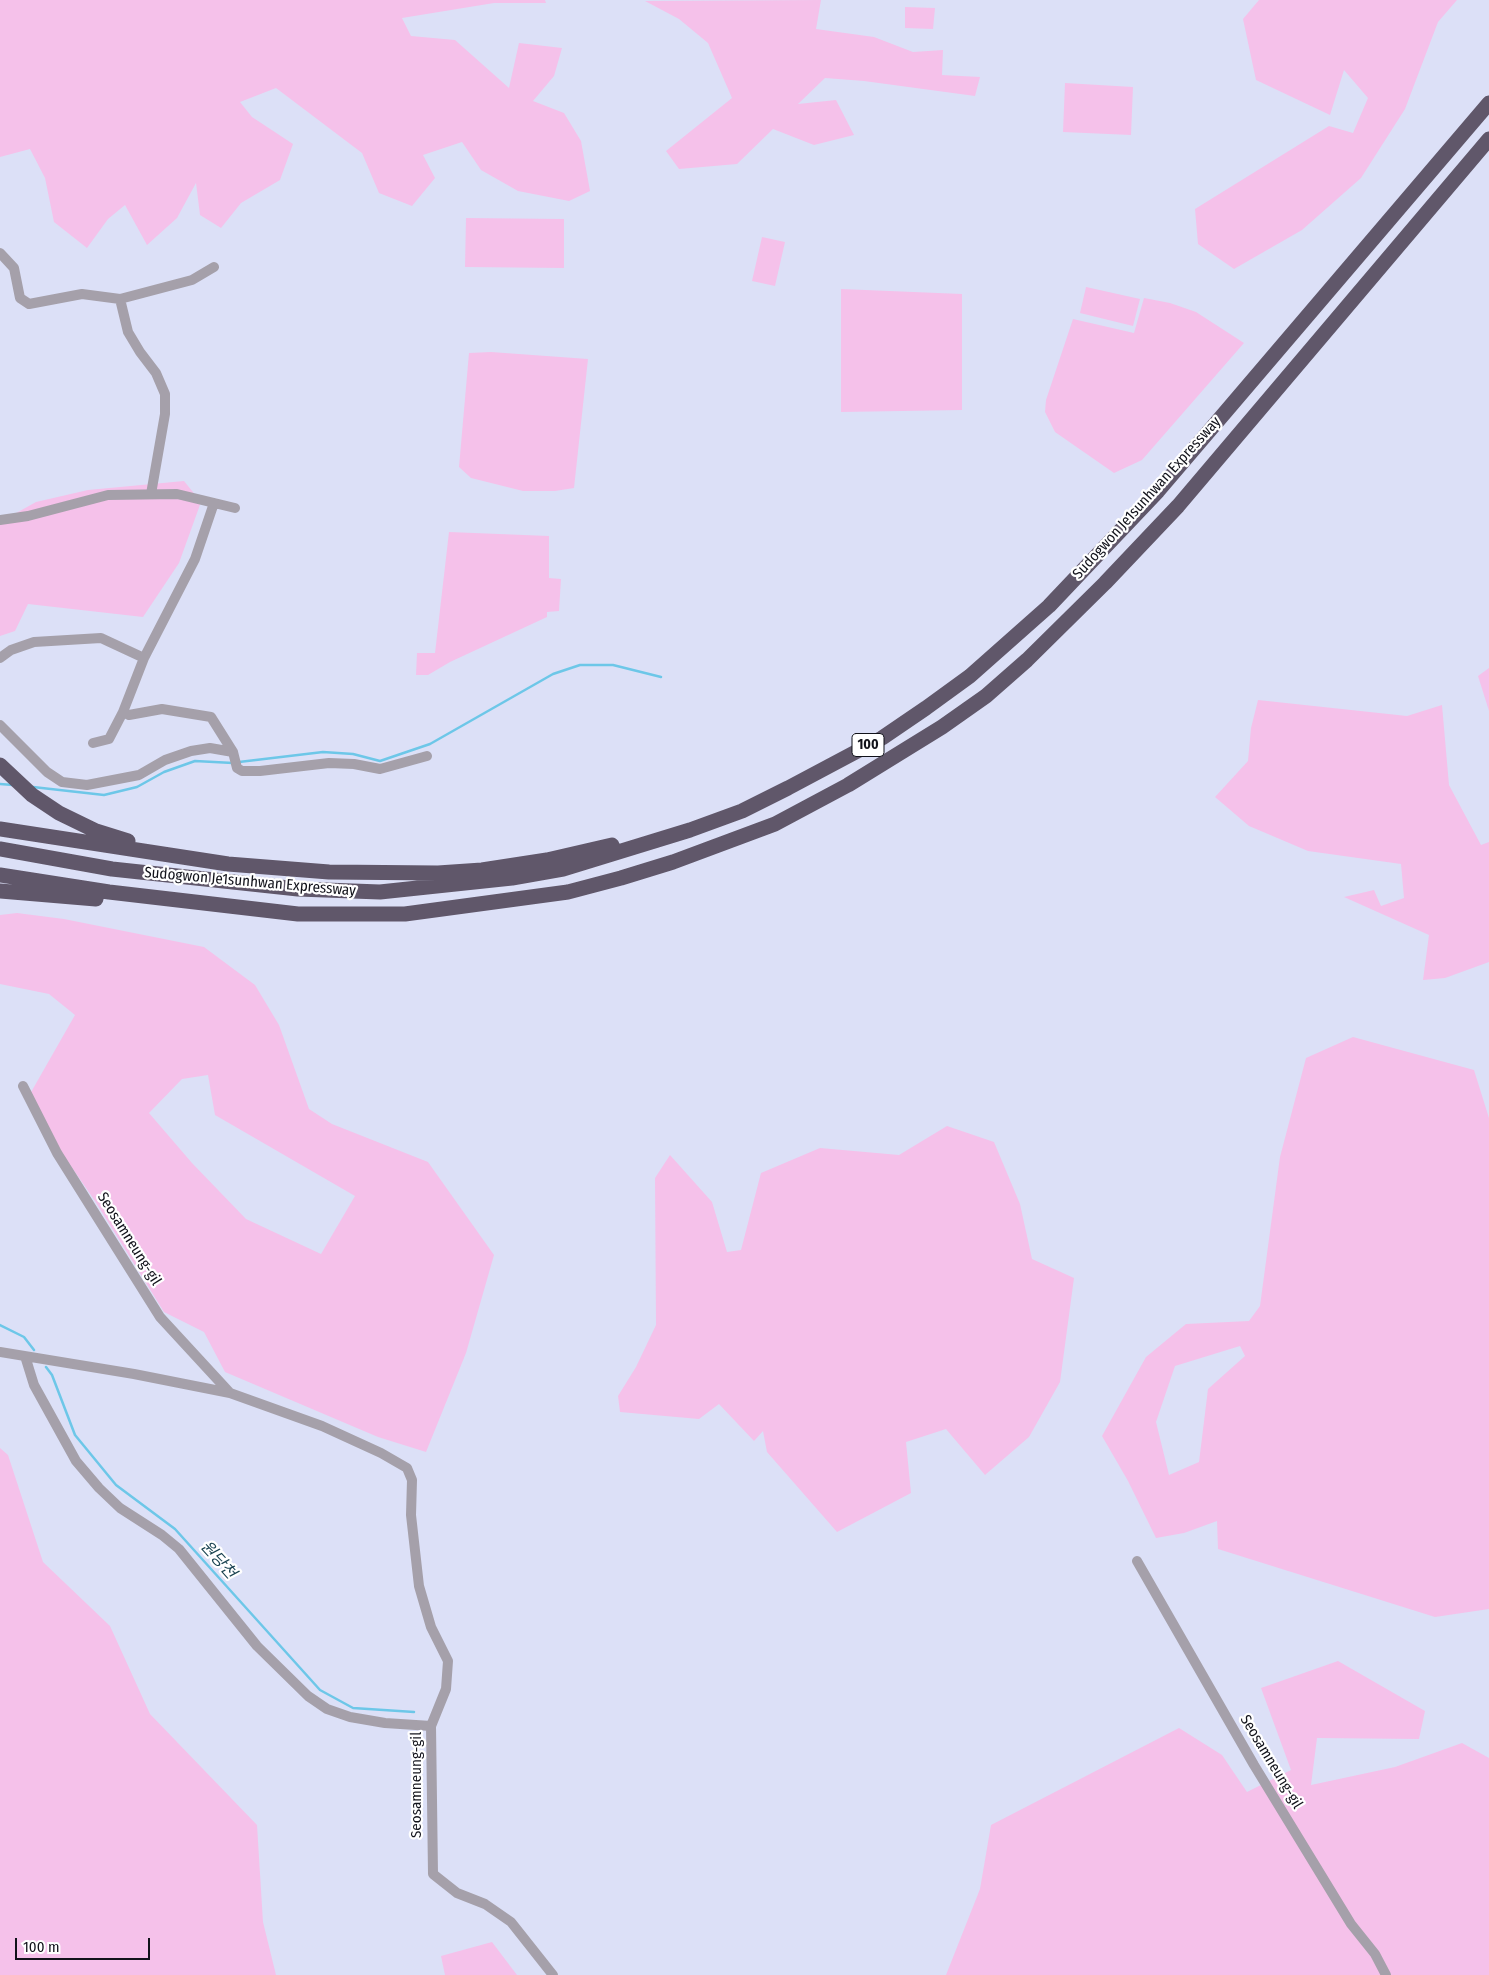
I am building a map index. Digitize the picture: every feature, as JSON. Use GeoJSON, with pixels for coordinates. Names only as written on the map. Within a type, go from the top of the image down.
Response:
{"type":"FeatureCollection","features":[{"type":"Feature","properties":{"kind":"highway","name":"Sudogwon Je1sunhwan Expressway"},"geometry":{"type":"LineString","coordinates":[[0,849],[112,869],[298,889],[380,892],[512,878],[563,869],[690,830],[764,800],[882,738],[912,718],[970,676],[1049,606],[1158,490],[1489,102]]}},
{"type":"Feature","properties":{"kind":"highway","name":"Sudogwon Je1sunhwan Expressway"},"geometry":{"type":"LineString","coordinates":[[0,875],[298,914],[405,914],[568,892],[673,862],[775,824],[895,757],[942,727],[1006,678],[1143,544],[1489,139]]}},
{"type":"Feature","properties":{"kind":"highway"},"geometry":{"type":"LineString","coordinates":[[0,765],[32,795],[59,813],[96,831],[140,845],[259,867]]}},
{"type":"Feature","properties":{"kind":"highway"},"geometry":{"type":"LineString","coordinates":[[0,829],[259,867],[299,871],[403,874],[438,873],[512,866],[615,844],[764,800]]}},
{"type":"Feature","properties":{"kind":"highway"},"geometry":{"type":"LineString","coordinates":[[0,891],[242,908]]}},
{"type":"Feature","properties":{"kind":"street"},"geometry":{"type":"LineString","coordinates":[[0,253],[14,268],[20,298],[29,304],[82,294],[120,299],[192,280],[214,267]]}},
{"type":"Feature","properties":{"kind":"street"},"geometry":{"type":"LineString","coordinates":[[120,299],[128,332],[156,374],[165,394],[165,414],[151,494]]}},
{"type":"Feature","properties":{"kind":"street"},"geometry":{"type":"LineString","coordinates":[[0,520],[37,514],[108,495],[177,494],[235,508]]}},
{"type":"Feature","properties":{"kind":"street"},"geometry":{"type":"LineString","coordinates":[[93,743],[109,739],[123,712],[144,658],[195,559],[214,502]]}},
{"type":"Feature","properties":{"kind":"street"},"geometry":{"type":"LineString","coordinates":[[0,658],[11,650],[34,642],[101,638],[144,658]]}},
{"type":"Feature","properties":{"kind":"street"},"geometry":{"type":"LineString","coordinates":[[123,712],[129,715],[162,709],[211,717],[233,754],[237,768],[242,770],[260,771],[329,763],[354,764],[380,769],[427,756]]}},
{"type":"Feature","properties":{"kind":"street"},"geometry":{"type":"LineString","coordinates":[[0,725],[46,772],[62,782],[87,785],[140,775],[165,760],[191,751],[210,748],[233,754]]}},
{"type":"Feature","properties":{"kind":"street","name":"Seosamneung-gil"},"geometry":{"type":"LineString","coordinates":[[22,1086],[56,1153],[160,1317],[230,1393]]}},
{"type":"Feature","properties":{"kind":"street","name":"Seosamneung-gil"},"geometry":{"type":"LineString","coordinates":[[0,1352],[134,1374],[230,1393],[322,1426],[381,1453],[407,1468],[412,1480],[411,1514],[419,1586],[431,1627],[448,1661],[446,1689],[431,1726],[434,1874],[457,1893],[485,1904],[511,1922],[553,1975]]}},
{"type":"Feature","properties":{"kind":"street"},"geometry":{"type":"LineString","coordinates":[[25,1356],[34,1385],[76,1461],[99,1488],[120,1508],[162,1535],[179,1550],[257,1646],[308,1696],[327,1709],[350,1717],[385,1723],[431,1726]]}},
{"type":"Feature","properties":{"kind":"street","name":"Seosamneung-gil"},"geometry":{"type":"LineString","coordinates":[[1137,1560],[1254,1765],[1351,1924],[1375,1954],[1386,1975]]}},
{"type":"Feature","properties":{"kind":"shaded area"},"geometry":{"type":"Polygon","coordinates":[[[0,0],[545,0],[546,3],[494,3],[402,18],[411,36],[455,40],[509,88],[519,43],[562,48],[554,76],[533,101],[564,113],[581,141],[590,191],[569,201],[518,191],[481,170],[462,142],[423,155],[435,178],[412,206],[379,193],[362,153],[276,88],[240,102],[252,117],[293,144],[280,180],[241,203],[221,228],[200,215],[196,183],[177,218],[147,245],[125,205],[108,219],[87,248],[54,222],[45,178],[30,149],[0,157],[0,0]]]}},
{"type":"Feature","properties":{"kind":"shaded area"},"geometry":{"type":"Polygon","coordinates":[[[821,0],[816,29],[874,37],[913,52],[943,50],[942,75],[980,77],[975,96],[864,81],[825,78],[798,104],[836,100],[854,135],[814,145],[773,129],[737,164],[679,169],[666,151],[732,98],[708,43],[679,19],[645,1],[821,0]]]}},
{"type":"Feature","properties":{"kind":"shaded area"},"geometry":{"type":"Polygon","coordinates":[[[1259,0],[1457,0],[1438,22],[1405,109],[1361,178],[1302,230],[1234,269],[1198,244],[1195,209],[1329,126],[1353,133],[1368,98],[1344,70],[1330,115],[1256,80],[1243,19],[1259,0]]]}},
{"type":"Feature","properties":{"kind":"shaded area"},"geometry":{"type":"Polygon","coordinates":[[[905,7],[935,8],[933,29],[905,28],[905,7]]]}},
{"type":"Feature","properties":{"kind":"shaded area"},"geometry":{"type":"Polygon","coordinates":[[[1065,83],[1133,87],[1131,135],[1063,132],[1065,83]]]}},
{"type":"Feature","properties":{"kind":"shaded area"},"geometry":{"type":"Polygon","coordinates":[[[466,218],[564,219],[564,268],[465,267],[466,218]]]}},
{"type":"Feature","properties":{"kind":"shaded area"},"geometry":{"type":"Polygon","coordinates":[[[762,237],[785,242],[775,286],[752,281],[762,237]]]}},
{"type":"Feature","properties":{"kind":"shaded area"},"geometry":{"type":"Polygon","coordinates":[[[1086,287],[1140,299],[1133,326],[1080,313],[1086,287]]]}},
{"type":"Feature","properties":{"kind":"shaded area"},"geometry":{"type":"Polygon","coordinates":[[[841,289],[962,294],[962,410],[841,412],[841,289]]]}},
{"type":"Feature","properties":{"kind":"shaded area"},"geometry":{"type":"Polygon","coordinates":[[[1144,298],[1170,303],[1196,312],[1244,343],[1142,460],[1114,473],[1055,432],[1045,412],[1046,400],[1073,319],[1134,333],[1144,298]]]}},
{"type":"Feature","properties":{"kind":"shaded area"},"geometry":{"type":"Polygon","coordinates":[[[491,352],[588,359],[574,488],[555,491],[523,491],[471,478],[459,467],[469,353],[491,352]]]}},
{"type":"Feature","properties":{"kind":"shaded area"},"geometry":{"type":"Polygon","coordinates":[[[184,481],[201,502],[179,563],[143,617],[28,604],[15,631],[0,636],[0,522],[36,502],[88,490],[184,481]]]}},
{"type":"Feature","properties":{"kind":"shaded area"},"geometry":{"type":"Polygon","coordinates":[[[449,532],[549,536],[549,578],[561,579],[559,611],[547,612],[547,617],[450,662],[428,675],[416,675],[417,653],[435,653],[449,532]]]}},
{"type":"Feature","properties":{"kind":"shaded area"},"geometry":{"type":"Polygon","coordinates":[[[1489,668],[1489,711],[1478,676],[1489,668]]]}},
{"type":"Feature","properties":{"kind":"shaded area"},"geometry":{"type":"Polygon","coordinates":[[[1258,700],[1407,716],[1442,705],[1449,785],[1481,845],[1489,842],[1489,962],[1445,978],[1423,980],[1429,935],[1344,897],[1374,890],[1381,906],[1404,898],[1401,864],[1308,851],[1249,826],[1215,797],[1248,761],[1251,728],[1258,700]]]}},
{"type":"Feature","properties":{"kind":"shaded area"},"geometry":{"type":"Polygon","coordinates":[[[17,913],[64,919],[204,947],[255,985],[279,1025],[309,1109],[332,1124],[428,1162],[494,1255],[466,1353],[426,1452],[378,1437],[225,1372],[204,1332],[164,1312],[95,1201],[26,1101],[75,1015],[49,994],[0,984],[0,915],[17,913]],[[208,1075],[182,1079],[149,1113],[192,1163],[246,1219],[321,1254],[355,1196],[215,1115],[208,1075]]]}},
{"type":"Feature","properties":{"kind":"shaded area"},"geometry":{"type":"Polygon","coordinates":[[[1353,1037],[1474,1070],[1489,1118],[1489,1609],[1435,1617],[1218,1549],[1217,1521],[1184,1533],[1156,1538],[1128,1481],[1102,1436],[1146,1357],[1186,1324],[1249,1321],[1260,1306],[1280,1157],[1306,1058],[1353,1037]],[[1240,1346],[1175,1366],[1156,1422],[1169,1475],[1199,1462],[1208,1389],[1245,1356],[1240,1346]]]}},
{"type":"Feature","properties":{"kind":"shaded area"},"geometry":{"type":"Polygon","coordinates":[[[947,1126],[994,1142],[1020,1204],[1032,1259],[1074,1278],[1060,1382],[1029,1437],[985,1475],[946,1429],[906,1442],[911,1493],[837,1532],[767,1452],[763,1431],[754,1441],[719,1404],[699,1419],[620,1412],[618,1396],[636,1367],[656,1325],[655,1178],[670,1155],[712,1202],[727,1252],[741,1250],[761,1173],[820,1148],[899,1155],[947,1126]]]}},
{"type":"Feature","properties":{"kind":"shaded area"},"geometry":{"type":"Polygon","coordinates":[[[0,1448],[8,1455],[43,1562],[110,1626],[150,1714],[257,1825],[263,1922],[276,1975],[0,1975],[0,1448]]]}},
{"type":"Feature","properties":{"kind":"shaded area"},"geometry":{"type":"Polygon","coordinates":[[[1338,1661],[1425,1711],[1419,1739],[1317,1738],[1311,1785],[1395,1767],[1462,1743],[1489,1758],[1489,1975],[946,1975],[980,1889],[991,1825],[1179,1728],[1222,1755],[1247,1792],[1291,1770],[1261,1688],[1338,1661]]]}},
{"type":"Feature","properties":{"kind":"shaded area"},"geometry":{"type":"Polygon","coordinates":[[[492,1942],[517,1975],[445,1975],[441,1956],[492,1942]]]}},
{"type":"Feature","properties":{"kind":"waterway"},"geometry":{"type":"LineString","coordinates":[[239,762],[323,752],[353,754],[380,761],[430,744],[553,674],[580,665],[613,665],[661,677]]}},
{"type":"Feature","properties":{"kind":"waterway"},"geometry":{"type":"LineString","coordinates":[[33,787],[104,795],[137,787],[164,772],[195,761],[233,763]]}},
{"type":"Feature","properties":{"kind":"waterway"},"geometry":{"type":"LineString","coordinates":[[0,784],[13,785]]}},
{"type":"Feature","properties":{"kind":"waterway","name":"원당천"},"geometry":{"type":"LineString","coordinates":[[0,1325],[24,1337],[34,1350]]}},
{"type":"Feature","properties":{"kind":"waterway","name":"원당천"},"geometry":{"type":"LineString","coordinates":[[46,1367],[52,1375],[75,1435],[116,1485],[175,1529],[320,1690],[353,1708],[414,1712]]}}]}
